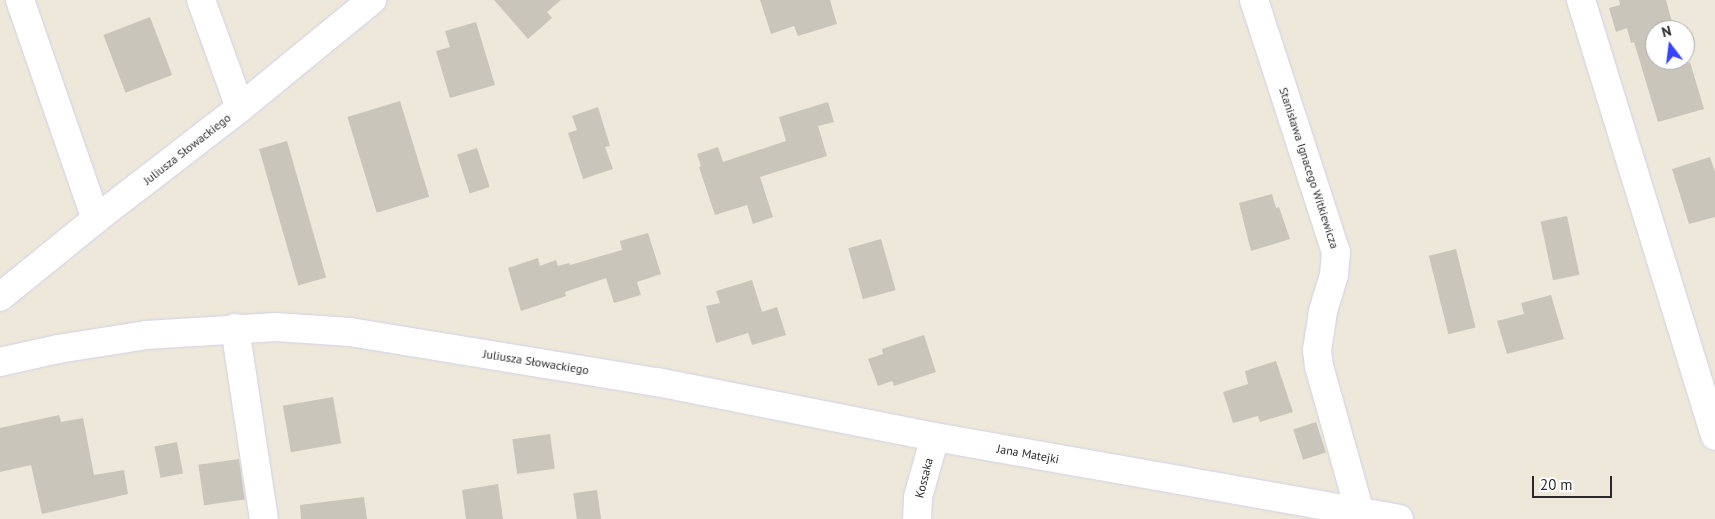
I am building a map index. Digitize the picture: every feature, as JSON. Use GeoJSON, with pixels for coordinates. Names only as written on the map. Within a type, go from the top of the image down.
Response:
{"type":"FeatureCollection","features":[{"type":"Feature","properties":{"kind":"street"},"geometry":{"type":"LineString","coordinates":[[20,0],[96,219]]}},
{"type":"Feature","properties":{"kind":"street"},"geometry":{"type":"LineString","coordinates":[[201,0],[240,108]]}},
{"type":"Feature","properties":{"kind":"street","name":"Juliusza Słowackiego"},"geometry":{"type":"LineString","coordinates":[[0,297],[96,219],[240,108],[372,0]]}},
{"type":"Feature","properties":{"kind":"street","name":"Stanisława Ignacego Witkiewicza"},"geometry":{"type":"LineString","coordinates":[[1254,0],[1336,252],[1334,275],[1323,312],[1317,350],[1319,366],[1360,513]]}},
{"type":"Feature","properties":{"kind":"street"},"geometry":{"type":"LineString","coordinates":[[1581,0],[1715,436]]}},
{"type":"Feature","properties":{"kind":"street","name":"Juliusza Słowackiego"},"geometry":{"type":"LineString","coordinates":[[0,362],[58,349],[146,335],[235,328],[276,327],[350,332],[658,382]]}},
{"type":"Feature","properties":{"kind":"street"},"geometry":{"type":"LineString","coordinates":[[235,328],[264,519]]}},
{"type":"Feature","properties":{"kind":"street","name":"Jana Matejki"},"geometry":{"type":"LineString","coordinates":[[658,382],[935,438],[1326,513],[1360,513],[1399,519]]}},
{"type":"Feature","properties":{"kind":"street","name":"Kossaka"},"geometry":{"type":"LineString","coordinates":[[917,519],[918,497],[935,438]]}},
{"type":"Feature","properties":{"kind":"building"},"geometry":{"type":"Polygon","coordinates":[[[494,0],[561,0],[547,12],[552,18],[528,39],[494,0]]]}},
{"type":"Feature","properties":{"kind":"building"},"geometry":{"type":"Polygon","coordinates":[[[760,0],[830,0],[837,24],[798,36],[794,26],[771,34],[760,0]]]}},
{"type":"Feature","properties":{"kind":"building"},"geometry":{"type":"Polygon","coordinates":[[[1619,0],[1666,0],[1671,20],[1645,20],[1645,70],[1692,70],[1704,109],[1658,122],[1634,42],[1631,43],[1627,28],[1616,32],[1609,8],[1620,5],[1619,0]]]}},
{"type":"Feature","properties":{"kind":"building"},"geometry":{"type":"Polygon","coordinates":[[[150,17],[172,75],[126,93],[103,35],[150,17]]]}},
{"type":"Feature","properties":{"kind":"building"},"geometry":{"type":"Polygon","coordinates":[[[476,22],[495,85],[450,98],[436,51],[450,47],[445,31],[476,22]]]}},
{"type":"Feature","properties":{"kind":"building"},"geometry":{"type":"Polygon","coordinates":[[[400,101],[429,197],[377,213],[347,117],[400,101]]]}},
{"type":"Feature","properties":{"kind":"building"},"geometry":{"type":"Polygon","coordinates":[[[828,102],[834,122],[818,126],[827,156],[760,177],[773,217],[753,224],[747,205],[715,215],[699,167],[701,166],[697,154],[718,147],[723,162],[786,141],[779,117],[828,102]]]}},
{"type":"Feature","properties":{"kind":"building"},"geometry":{"type":"Polygon","coordinates":[[[598,107],[610,146],[605,147],[613,169],[583,179],[568,133],[577,130],[572,116],[598,107]]]}},
{"type":"Feature","properties":{"kind":"building"},"geometry":{"type":"Polygon","coordinates":[[[287,141],[326,277],[298,285],[259,149],[287,141]]]}},
{"type":"Feature","properties":{"kind":"building"},"geometry":{"type":"Polygon","coordinates":[[[477,148],[490,187],[470,193],[457,154],[477,148]]]}},
{"type":"Feature","properties":{"kind":"building"},"geometry":{"type":"Polygon","coordinates":[[[1710,157],[1715,172],[1715,217],[1689,224],[1672,169],[1710,157]]]}},
{"type":"Feature","properties":{"kind":"building"},"geometry":{"type":"Polygon","coordinates":[[[1272,194],[1276,208],[1279,207],[1290,239],[1251,251],[1239,203],[1272,194]]]}},
{"type":"Feature","properties":{"kind":"building"},"geometry":{"type":"Polygon","coordinates":[[[1567,216],[1579,275],[1553,280],[1541,222],[1567,216]]]}},
{"type":"Feature","properties":{"kind":"building"},"geometry":{"type":"Polygon","coordinates":[[[648,233],[661,274],[637,282],[641,295],[614,303],[606,278],[565,292],[566,296],[521,311],[508,268],[538,258],[540,266],[556,260],[558,266],[569,263],[570,265],[622,250],[620,241],[648,233]]]}},
{"type":"Feature","properties":{"kind":"building"},"geometry":{"type":"Polygon","coordinates":[[[881,239],[896,290],[863,299],[848,248],[881,239]]]}},
{"type":"Feature","properties":{"kind":"building"},"geometry":{"type":"Polygon","coordinates":[[[1456,249],[1476,328],[1448,334],[1429,256],[1456,249]]]}},
{"type":"Feature","properties":{"kind":"building"},"geometry":{"type":"Polygon","coordinates":[[[752,280],[762,312],[777,307],[786,335],[752,345],[748,333],[716,343],[706,306],[720,303],[716,291],[752,280]]]}},
{"type":"Feature","properties":{"kind":"building"},"geometry":{"type":"Polygon","coordinates":[[[1551,295],[1564,339],[1507,354],[1497,321],[1524,314],[1521,303],[1551,295]]]}},
{"type":"Feature","properties":{"kind":"building"},"geometry":{"type":"Polygon","coordinates":[[[924,335],[936,372],[894,386],[892,381],[878,386],[868,359],[883,354],[882,349],[924,335]]]}},
{"type":"Feature","properties":{"kind":"building"},"geometry":{"type":"Polygon","coordinates":[[[1276,361],[1293,412],[1260,422],[1258,416],[1233,423],[1223,392],[1248,384],[1245,371],[1276,361]]]}},
{"type":"Feature","properties":{"kind":"building"},"geometry":{"type":"Polygon","coordinates":[[[333,397],[341,443],[291,452],[283,406],[333,397]]]}},
{"type":"Feature","properties":{"kind":"building"},"geometry":{"type":"Polygon","coordinates":[[[59,415],[61,422],[83,418],[94,475],[124,470],[128,494],[42,514],[31,465],[0,472],[0,428],[59,415]]]}},
{"type":"Feature","properties":{"kind":"building"},"geometry":{"type":"Polygon","coordinates":[[[1316,422],[1326,452],[1303,460],[1293,429],[1316,422]]]}},
{"type":"Feature","properties":{"kind":"building"},"geometry":{"type":"Polygon","coordinates":[[[550,434],[555,469],[517,474],[512,439],[550,434]]]}},
{"type":"Feature","properties":{"kind":"building"},"geometry":{"type":"Polygon","coordinates":[[[177,442],[183,473],[161,478],[154,446],[177,442]]]}},
{"type":"Feature","properties":{"kind":"building"},"geometry":{"type":"Polygon","coordinates":[[[239,459],[245,500],[204,505],[198,465],[239,459]]]}},
{"type":"Feature","properties":{"kind":"building"},"geometry":{"type":"Polygon","coordinates":[[[498,484],[503,519],[466,519],[462,490],[498,484]]]}},
{"type":"Feature","properties":{"kind":"building"},"geometry":{"type":"Polygon","coordinates":[[[597,490],[601,519],[577,519],[573,493],[597,490]]]}},
{"type":"Feature","properties":{"kind":"building"},"geometry":{"type":"Polygon","coordinates":[[[364,497],[367,519],[301,519],[300,505],[364,497]]]}}]}
